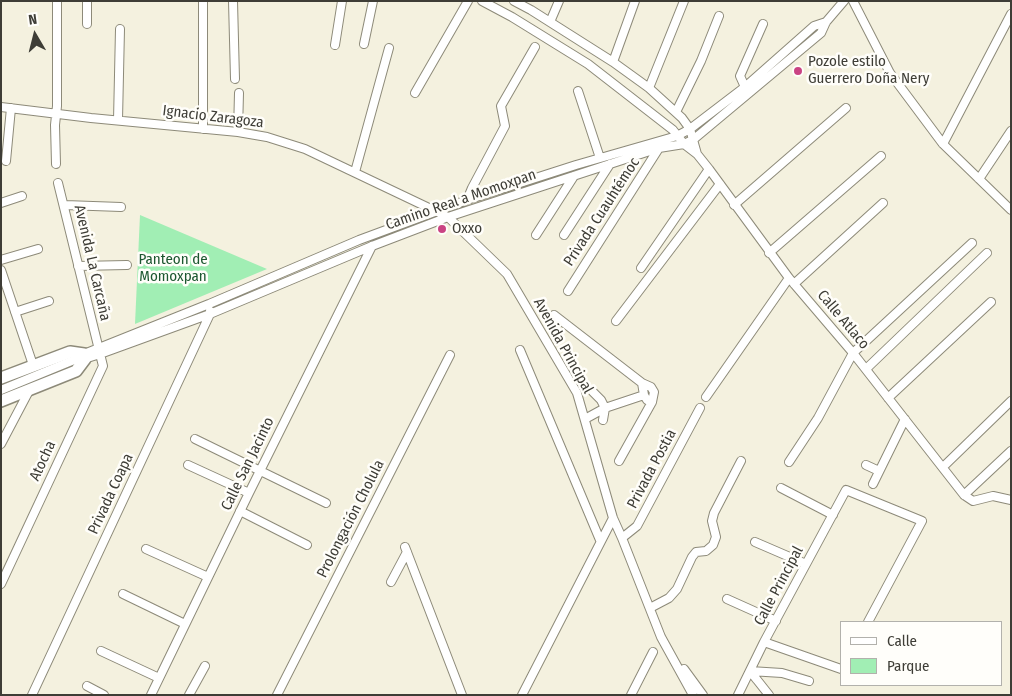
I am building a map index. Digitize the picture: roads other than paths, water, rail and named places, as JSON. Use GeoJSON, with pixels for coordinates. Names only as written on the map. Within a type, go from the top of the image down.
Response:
{"type":"FeatureCollection","features":[{"type":"Feature","properties":{"kind":"highway"},"geometry":{"type":"LineString","coordinates":[[1,378],[70,352],[81,358],[76,371],[1,402]]}},
{"type":"Feature","properties":{"kind":"street"},"geometry":{"type":"LineString","coordinates":[[56,164],[54,124],[56,114],[57,1]]}},
{"type":"Feature","properties":{"kind":"street"},"geometry":{"type":"LineString","coordinates":[[87,1],[87,24]]}},
{"type":"Feature","properties":{"kind":"street"},"geometry":{"type":"LineString","coordinates":[[203,1],[203,129]]}},
{"type":"Feature","properties":{"kind":"street"},"geometry":{"type":"LineString","coordinates":[[234,1],[235,79]]}},
{"type":"Feature","properties":{"kind":"street"},"geometry":{"type":"LineString","coordinates":[[335,44],[342,1]]}},
{"type":"Feature","properties":{"kind":"street"},"geometry":{"type":"LineString","coordinates":[[364,44],[373,1]]}},
{"type":"Feature","properties":{"kind":"street"},"geometry":{"type":"LineString","coordinates":[[416,93],[468,1]]}},
{"type":"Feature","properties":{"kind":"street","name":"Calle Atlaco"},"geometry":{"type":"LineString","coordinates":[[482,1],[512,16],[588,64],[677,136],[709,169],[769,253],[866,369],[964,496],[973,501],[993,496],[1011,500]]}},
{"type":"Feature","properties":{"kind":"street"},"geometry":{"type":"LineString","coordinates":[[514,1],[550,22],[649,88],[676,112],[690,129],[694,139],[696,154]]}},
{"type":"Feature","properties":{"kind":"street"},"geometry":{"type":"LineString","coordinates":[[531,10],[534,1]]}},
{"type":"Feature","properties":{"kind":"street"},"geometry":{"type":"LineString","coordinates":[[550,22],[559,1]]}},
{"type":"Feature","properties":{"kind":"street"},"geometry":{"type":"LineString","coordinates":[[612,62],[635,1]]}},
{"type":"Feature","properties":{"kind":"street"},"geometry":{"type":"LineString","coordinates":[[649,88],[684,1]]}},
{"type":"Feature","properties":{"kind":"street","name":"Camino Real a Momoxpan"},"geometry":{"type":"LineString","coordinates":[[1,390],[100,351],[210,314],[372,246],[448,217],[660,148],[684,144],[694,139],[821,33],[826,22],[844,1]]}},
{"type":"Feature","properties":{"kind":"street"},"geometry":{"type":"LineString","coordinates":[[852,1],[890,73],[943,144],[1011,210]]}},
{"type":"Feature","properties":{"kind":"street"},"geometry":{"type":"LineString","coordinates":[[943,144],[1011,14]]}},
{"type":"Feature","properties":{"kind":"street"},"geometry":{"type":"LineString","coordinates":[[676,112],[701,60],[719,16]]}},
{"type":"Feature","properties":{"kind":"street","name":"Camino Real a Momoxpan"},"geometry":{"type":"LineString","coordinates":[[100,351],[359,240],[467,200],[576,165],[677,136],[690,129],[744,87],[814,26],[826,22]]}},
{"type":"Feature","properties":{"kind":"street"},"geometry":{"type":"LineString","coordinates":[[744,87],[740,76],[763,24]]}},
{"type":"Feature","properties":{"kind":"street"},"geometry":{"type":"LineString","coordinates":[[118,120],[120,29]]}},
{"type":"Feature","properties":{"kind":"street"},"geometry":{"type":"LineString","coordinates":[[467,200],[506,126],[501,106],[535,47]]}},
{"type":"Feature","properties":{"kind":"street"},"geometry":{"type":"LineString","coordinates":[[355,172],[390,48]]}},
{"type":"Feature","properties":{"kind":"street"},"geometry":{"type":"LineString","coordinates":[[588,64],[595,51]]}},
{"type":"Feature","properties":{"kind":"street"},"geometry":{"type":"LineString","coordinates":[[578,91],[600,158]]}},
{"type":"Feature","properties":{"kind":"street"},"geometry":{"type":"LineString","coordinates":[[238,132],[239,93]]}},
{"type":"Feature","properties":{"kind":"street","name":"Ignacio Zaragoza"},"geometry":{"type":"LineString","coordinates":[[1,107],[238,132],[267,137],[305,149],[437,211]]}},
{"type":"Feature","properties":{"kind":"street"},"geometry":{"type":"LineString","coordinates":[[6,162],[11,108]]}},
{"type":"Feature","properties":{"kind":"street"},"geometry":{"type":"LineString","coordinates":[[734,205],[846,108]]}},
{"type":"Feature","properties":{"kind":"street"},"geometry":{"type":"LineString","coordinates":[[978,179],[1011,131]]}},
{"type":"Feature","properties":{"kind":"street","name":"Privada Cuauhtémoc"},"geometry":{"type":"LineString","coordinates":[[568,291],[660,148]]}},
{"type":"Feature","properties":{"kind":"street"},"geometry":{"type":"LineString","coordinates":[[769,253],[881,156]]}},
{"type":"Feature","properties":{"kind":"street"},"geometry":{"type":"LineString","coordinates":[[564,234],[610,164]]}},
{"type":"Feature","properties":{"kind":"street"},"geometry":{"type":"LineString","coordinates":[[536,235],[577,175],[576,165]]}},
{"type":"Feature","properties":{"kind":"street"},"geometry":{"type":"LineString","coordinates":[[641,268],[709,169]]}},
{"type":"Feature","properties":{"kind":"street","name":"Avenida La Carcaña"},"geometry":{"type":"LineString","coordinates":[[58,183],[100,351]]}},
{"type":"Feature","properties":{"kind":"street"},"geometry":{"type":"LineString","coordinates":[[616,322],[720,184]]}},
{"type":"Feature","properties":{"kind":"street"},"geometry":{"type":"LineString","coordinates":[[1,203],[22,196]]}},
{"type":"Feature","properties":{"kind":"street"},"geometry":{"type":"LineString","coordinates":[[706,397],[792,281],[883,203]]}},
{"type":"Feature","properties":{"kind":"street"},"geometry":{"type":"LineString","coordinates":[[64,205],[121,207]]}},
{"type":"Feature","properties":{"kind":"street","name":"Avenida Principal"},"geometry":{"type":"LineString","coordinates":[[437,211],[448,217],[507,274],[577,393],[613,518],[650,608]]}},
{"type":"Feature","properties":{"kind":"street"},"geometry":{"type":"LineString","coordinates":[[789,462],[818,418],[853,353],[972,242]]}},
{"type":"Feature","properties":{"kind":"street","name":"Calle San Jacinto"},"geometry":{"type":"LineString","coordinates":[[151,695],[249,492],[372,246]]}},
{"type":"Feature","properties":{"kind":"street"},"geometry":{"type":"LineString","coordinates":[[1,260],[38,249]]}},
{"type":"Feature","properties":{"kind":"street"},"geometry":{"type":"LineString","coordinates":[[866,369],[987,253]]}},
{"type":"Feature","properties":{"kind":"street"},"geometry":{"type":"LineString","coordinates":[[78,266],[127,265]]}},
{"type":"Feature","properties":{"kind":"street"},"geometry":{"type":"LineString","coordinates":[[1,270],[33,365]]}},
{"type":"Feature","properties":{"kind":"street"},"geometry":{"type":"LineString","coordinates":[[15,312],[49,301]]}},
{"type":"Feature","properties":{"kind":"street"},"geometry":{"type":"LineString","coordinates":[[888,398],[991,302]]}},
{"type":"Feature","properties":{"kind":"street"},"geometry":{"type":"LineString","coordinates":[[209,304],[210,314]]}},
{"type":"Feature","properties":{"kind":"street","name":"Privada Coapa"},"geometry":{"type":"LineString","coordinates":[[32,695],[210,314]]}},
{"type":"Feature","properties":{"kind":"street"},"geometry":{"type":"LineString","coordinates":[[554,315],[642,383],[651,387],[654,392],[652,402],[619,461]]}},
{"type":"Feature","properties":{"kind":"street"},"geometry":{"type":"LineString","coordinates":[[520,350],[600,540]]}},
{"type":"Feature","properties":{"kind":"street","name":"Atocha"},"geometry":{"type":"LineString","coordinates":[[1,584],[102,366],[100,351]]}},
{"type":"Feature","properties":{"kind":"street","name":"Prolongación Cholula"},"geometry":{"type":"LineString","coordinates":[[277,695],[450,355]]}},
{"type":"Feature","properties":{"kind":"street"},"geometry":{"type":"LineString","coordinates":[[642,383],[644,395],[652,402]]}},
{"type":"Feature","properties":{"kind":"street"},"geometry":{"type":"LineString","coordinates":[[1,444],[30,389]]}},
{"type":"Feature","properties":{"kind":"street"},"geometry":{"type":"LineString","coordinates":[[593,392],[601,400],[603,420]]}},
{"type":"Feature","properties":{"kind":"street"},"geometry":{"type":"LineString","coordinates":[[585,419],[602,410],[644,395]]}},
{"type":"Feature","properties":{"kind":"street"},"geometry":{"type":"LineString","coordinates":[[943,467],[1011,401]]}},
{"type":"Feature","properties":{"kind":"street","name":"Privada Postia"},"geometry":{"type":"LineString","coordinates":[[622,538],[637,526],[700,408]]}},
{"type":"Feature","properties":{"kind":"street"},"geometry":{"type":"LineString","coordinates":[[873,484],[905,419]]}},
{"type":"Feature","properties":{"kind":"street"},"geometry":{"type":"LineString","coordinates":[[195,439],[326,503]]}},
{"type":"Feature","properties":{"kind":"street"},"geometry":{"type":"LineString","coordinates":[[964,496],[1011,451]]}},
{"type":"Feature","properties":{"kind":"street"},"geometry":{"type":"LineString","coordinates":[[693,695],[661,637],[650,608],[669,598],[696,552],[706,551],[713,545],[716,537],[712,521],[714,513],[741,461]]}},
{"type":"Feature","properties":{"kind":"street"},"geometry":{"type":"LineString","coordinates":[[188,465],[249,492]]}},
{"type":"Feature","properties":{"kind":"street"},"geometry":{"type":"LineString","coordinates":[[866,465],[880,471]]}},
{"type":"Feature","properties":{"kind":"street"},"geometry":{"type":"LineString","coordinates":[[782,488],[833,515]]}},
{"type":"Feature","properties":{"kind":"street","name":"Calle Principal"},"geometry":{"type":"LineString","coordinates":[[738,695],[774,621],[846,490],[922,522],[869,621]]}},
{"type":"Feature","properties":{"kind":"street"},"geometry":{"type":"LineString","coordinates":[[240,511],[308,545]]}},
{"type":"Feature","properties":{"kind":"street"},"geometry":{"type":"LineString","coordinates":[[522,695],[600,540],[613,518]]}},
{"type":"Feature","properties":{"kind":"street"},"geometry":{"type":"LineString","coordinates":[[755,542],[806,564]]}},
{"type":"Feature","properties":{"kind":"street"},"geometry":{"type":"LineString","coordinates":[[146,548],[208,577]]}},
{"type":"Feature","properties":{"kind":"street"},"geometry":{"type":"LineString","coordinates":[[391,582],[406,550],[462,695]]}},
{"type":"Feature","properties":{"kind":"street"},"geometry":{"type":"LineString","coordinates":[[123,594],[186,624]]}},
{"type":"Feature","properties":{"kind":"street"},"geometry":{"type":"LineString","coordinates":[[727,599],[774,621],[734,695]]}},
{"type":"Feature","properties":{"kind":"street"},"geometry":{"type":"LineString","coordinates":[[764,642],[840,669]]}},
{"type":"Feature","properties":{"kind":"street"},"geometry":{"type":"LineString","coordinates":[[101,651],[159,678]]}},
{"type":"Feature","properties":{"kind":"street"},"geometry":{"type":"LineString","coordinates":[[631,695],[653,652]]}},
{"type":"Feature","properties":{"kind":"street"},"geometry":{"type":"LineString","coordinates":[[189,695],[205,666]]}},
{"type":"Feature","properties":{"kind":"street"},"geometry":{"type":"LineString","coordinates":[[684,669],[703,695]]}},
{"type":"Feature","properties":{"kind":"street"},"geometry":{"type":"LineString","coordinates":[[750,671],[758,680]]}},
{"type":"Feature","properties":{"kind":"street"},"geometry":{"type":"LineString","coordinates":[[750,671],[782,672],[809,681]]}},
{"type":"Feature","properties":{"kind":"street"},"geometry":{"type":"LineString","coordinates":[[750,671],[769,695]]}},
{"type":"Feature","properties":{"kind":"street"},"geometry":{"type":"LineString","coordinates":[[86,686],[104,695]]}},
{"type":"Feature","properties":{"kind":"place","name":"Pozole estilo Guerrero Doña Nery"},"geometry":{"type":"Point","coordinates":[798,71]}},
{"type":"Feature","properties":{"kind":"place","name":"Oxxo"},"geometry":{"type":"Point","coordinates":[442,229]}},
{"type":"Feature","properties":{"kind":"park label","name":"Panteon de Momoxpan"},"geometry":{"type":"Point","coordinates":[173,268]}}]}
